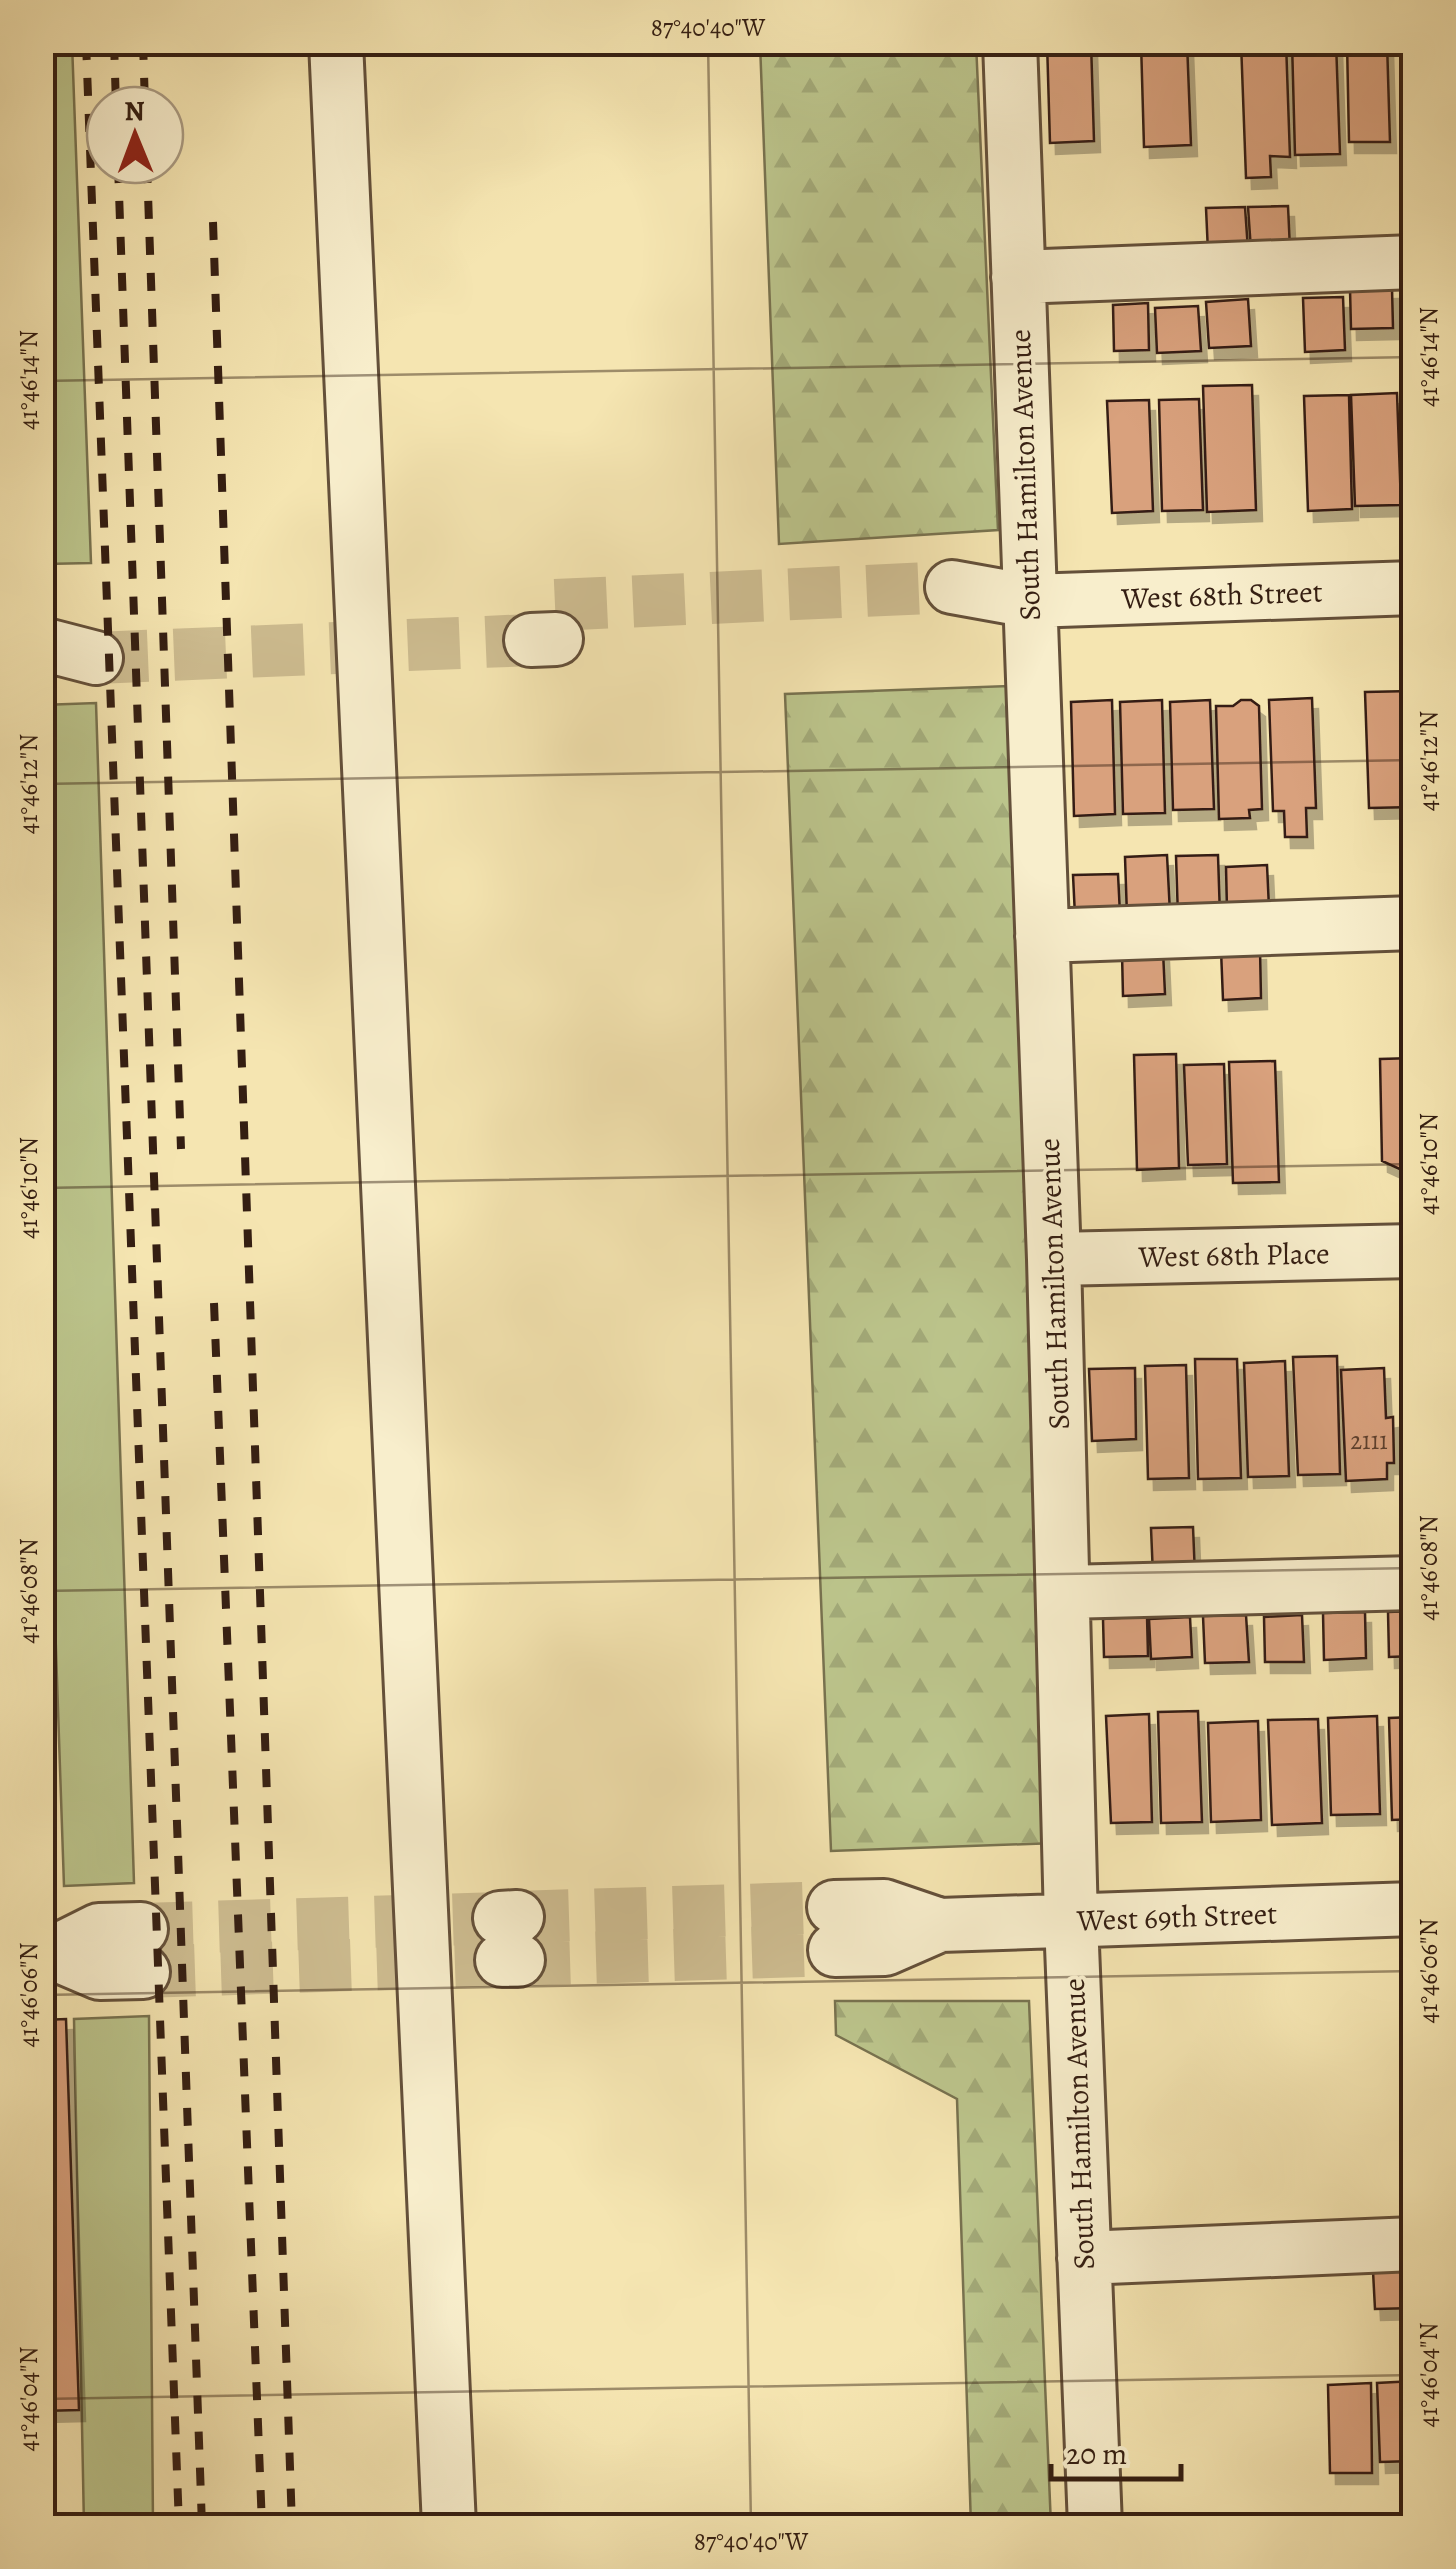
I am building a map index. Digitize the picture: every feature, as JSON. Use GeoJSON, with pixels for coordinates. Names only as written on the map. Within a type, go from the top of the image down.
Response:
{"type":"FeatureCollection","features":[{"type":"Feature","properties":{"kind":"street"},"geometry":{"type":"LineString","coordinates":[[336,42],[449,2526]]}},
{"type":"Feature","properties":{"kind":"street","name":"South Hamilton Avenue"},"geometry":{"type":"LineString","coordinates":[[1010,42],[1065,1592],[1071,1921],[1096,2526]]}},
{"type":"Feature","properties":{"kind":"street"},"geometry":{"type":"LineString","coordinates":[[1018,277],[1414,262]]}},
{"type":"Feature","properties":{"kind":"street","name":"West 68th Street"},"geometry":{"type":"LineString","coordinates":[[953,605],[1414,588]]}},
{"type":"Feature","properties":{"kind":"street"},"geometry":{"type":"LineString","coordinates":[[42,642],[95,641]]}},
{"type":"Feature","properties":{"kind":"street"},"geometry":{"type":"LineString","coordinates":[[1042,936],[1414,924]]}},
{"type":"Feature","properties":{"kind":"street","name":"West 68th Place"},"geometry":{"type":"LineString","coordinates":[[1054,1259],[1414,1251]]}},
{"type":"Feature","properties":{"kind":"street"},"geometry":{"type":"LineString","coordinates":[[1065,1592],[1414,1582]]}},
{"type":"Feature","properties":{"kind":"street","name":"West 69th Street"},"geometry":{"type":"LineString","coordinates":[[834,1929],[886,1949],[940,1925],[1414,1909]]}},
{"type":"Feature","properties":{"kind":"street"},"geometry":{"type":"LineString","coordinates":[[48,1953],[100,1973],[142,1950]]}},
{"type":"Feature","properties":{"kind":"street"},"geometry":{"type":"LineString","coordinates":[[1084,2258],[1414,2244]]}},
{"type":"Feature","properties":{"kind":"green space"},"geometry":{"type":"Polygon","coordinates":[[[42,43],[72,43],[91,563],[45,564],[42,43]]]}},
{"type":"Feature","properties":{"kind":"green space"},"geometry":{"type":"Polygon","coordinates":[[[760,43],[976,43],[998,530],[779,544],[760,43]]]}},
{"type":"Feature","properties":{"kind":"green space"},"geometry":{"type":"Polygon","coordinates":[[[1009,686],[1055,1843],[831,1851],[785,694],[1009,686]]]}},
{"type":"Feature","properties":{"kind":"green space"},"geometry":{"type":"Polygon","coordinates":[[[96,703],[134,1883],[64,1886],[43,1267],[42,705],[96,703]]]}},
{"type":"Feature","properties":{"kind":"green space"},"geometry":{"type":"Polygon","coordinates":[[[835,2001],[1029,2001],[1051,2526],[971,2526],[957,2099],[836,2035],[835,2001]]]}},
{"type":"Feature","properties":{"kind":"green space"},"geometry":{"type":"Polygon","coordinates":[[[149,2016],[153,2526],[84,2526],[74,2019],[149,2016]]]}},
{"type":"Feature","properties":{"kind":"building"},"geometry":{"type":"Polygon","coordinates":[[[1047,42],[1091,42],[1094,141],[1050,143],[1047,42]]]}},
{"type":"Feature","properties":{"kind":"building"},"geometry":{"type":"Polygon","coordinates":[[[1141,42],[1187,42],[1191,145],[1144,147],[1141,42]]]}},
{"type":"Feature","properties":{"kind":"building"},"geometry":{"type":"Polygon","coordinates":[[[1241,42],[1286,42],[1290,157],[1270,156],[1271,177],[1246,178],[1241,42]]]}},
{"type":"Feature","properties":{"kind":"building"},"geometry":{"type":"Polygon","coordinates":[[[1292,42],[1336,42],[1340,154],[1295,155],[1292,42]]]}},
{"type":"Feature","properties":{"kind":"building"},"geometry":{"type":"Polygon","coordinates":[[[1347,42],[1387,42],[1390,142],[1349,142],[1347,42]]]}},
{"type":"Feature","properties":{"kind":"building"},"geometry":{"type":"Polygon","coordinates":[[[1288,206],[1290,249],[1251,250],[1248,207],[1288,206]]]}},
{"type":"Feature","properties":{"kind":"building"},"geometry":{"type":"Polygon","coordinates":[[[1245,207],[1248,250],[1208,252],[1206,208],[1245,207]]]}},
{"type":"Feature","properties":{"kind":"building"},"geometry":{"type":"Polygon","coordinates":[[[1392,288],[1393,328],[1351,329],[1350,289],[1392,288]]]}},
{"type":"Feature","properties":{"kind":"building"},"geometry":{"type":"Polygon","coordinates":[[[1343,297],[1345,350],[1305,352],[1303,298],[1343,297]]]}},
{"type":"Feature","properties":{"kind":"building"},"geometry":{"type":"Polygon","coordinates":[[[1248,299],[1251,346],[1209,348],[1206,302],[1248,299]]]}},
{"type":"Feature","properties":{"kind":"building"},"geometry":{"type":"Polygon","coordinates":[[[1148,303],[1149,350],[1114,351],[1113,305],[1148,303]]]}},
{"type":"Feature","properties":{"kind":"building"},"geometry":{"type":"Polygon","coordinates":[[[1198,306],[1201,351],[1157,353],[1155,308],[1198,306]]]}},
{"type":"Feature","properties":{"kind":"building"},"geometry":{"type":"Polygon","coordinates":[[[1252,385],[1256,510],[1207,512],[1203,386],[1252,385]]]}},
{"type":"Feature","properties":{"kind":"building"},"geometry":{"type":"Polygon","coordinates":[[[1401,391],[1414,391],[1414,504],[1405,504],[1401,391]]]}},
{"type":"Feature","properties":{"kind":"building"},"geometry":{"type":"Polygon","coordinates":[[[1397,393],[1401,505],[1355,506],[1351,395],[1397,393]]]}},
{"type":"Feature","properties":{"kind":"building"},"geometry":{"type":"Polygon","coordinates":[[[1349,395],[1352,509],[1308,511],[1304,396],[1349,395]]]}},
{"type":"Feature","properties":{"kind":"building"},"geometry":{"type":"Polygon","coordinates":[[[1199,399],[1203,510],[1162,511],[1159,400],[1199,399]]]}},
{"type":"Feature","properties":{"kind":"building"},"geometry":{"type":"Polygon","coordinates":[[[1149,400],[1153,511],[1112,513],[1107,401],[1149,400]]]}},
{"type":"Feature","properties":{"kind":"building"},"geometry":{"type":"Polygon","coordinates":[[[1412,691],[1414,807],[1369,808],[1365,692],[1412,691]]]}},
{"type":"Feature","properties":{"kind":"building"},"geometry":{"type":"Polygon","coordinates":[[[1312,698],[1316,808],[1306,808],[1307,837],[1285,837],[1284,811],[1273,811],[1269,700],[1312,698]]]}},
{"type":"Feature","properties":{"kind":"building"},"geometry":{"type":"Polygon","coordinates":[[[1112,700],[1115,814],[1074,816],[1071,702],[1112,700]]]}},
{"type":"Feature","properties":{"kind":"building"},"geometry":{"type":"Polygon","coordinates":[[[1162,700],[1165,813],[1123,814],[1120,702],[1162,700]]]}},
{"type":"Feature","properties":{"kind":"building"},"geometry":{"type":"Polygon","coordinates":[[[1210,700],[1214,809],[1173,810],[1170,702],[1210,700]]]}},
{"type":"Feature","properties":{"kind":"building"},"geometry":{"type":"Polygon","coordinates":[[[1241,700],[1251,700],[1259,706],[1262,809],[1249,810],[1250,818],[1219,819],[1216,706],[1233,706],[1241,700]]]}},
{"type":"Feature","properties":{"kind":"building"},"geometry":{"type":"Polygon","coordinates":[[[1167,855],[1170,913],[1127,916],[1125,857],[1167,855]]]}},
{"type":"Feature","properties":{"kind":"building"},"geometry":{"type":"Polygon","coordinates":[[[1218,855],[1220,916],[1178,918],[1176,856],[1218,855]]]}},
{"type":"Feature","properties":{"kind":"building"},"geometry":{"type":"Polygon","coordinates":[[[1267,865],[1269,908],[1227,910],[1226,867],[1267,865]]]}},
{"type":"Feature","properties":{"kind":"building"},"geometry":{"type":"Polygon","coordinates":[[[1118,874],[1120,914],[1075,916],[1073,875],[1118,874]]]}},
{"type":"Feature","properties":{"kind":"building"},"geometry":{"type":"Polygon","coordinates":[[[1260,949],[1261,998],[1223,1000],[1221,950],[1260,949]]]}},
{"type":"Feature","properties":{"kind":"building"},"geometry":{"type":"Polygon","coordinates":[[[1163,951],[1165,994],[1123,996],[1122,953],[1163,951]]]}},
{"type":"Feature","properties":{"kind":"building"},"geometry":{"type":"Polygon","coordinates":[[[1176,1054],[1179,1168],[1137,1170],[1134,1055],[1176,1054]]]}},
{"type":"Feature","properties":{"kind":"building"},"geometry":{"type":"Polygon","coordinates":[[[1414,1058],[1414,1171],[1404,1171],[1382,1161],[1380,1059],[1414,1058]]]}},
{"type":"Feature","properties":{"kind":"building"},"geometry":{"type":"Polygon","coordinates":[[[1275,1061],[1279,1182],[1233,1183],[1229,1062],[1275,1061]]]}},
{"type":"Feature","properties":{"kind":"building"},"geometry":{"type":"Polygon","coordinates":[[[1224,1064],[1227,1164],[1188,1165],[1184,1065],[1224,1064]]]}},
{"type":"Feature","properties":{"kind":"building"},"geometry":{"type":"Polygon","coordinates":[[[1337,1356],[1340,1474],[1298,1475],[1293,1357],[1337,1356]]]}},
{"type":"Feature","properties":{"kind":"building"},"geometry":{"type":"Polygon","coordinates":[[[1195,1359],[1237,1359],[1241,1478],[1198,1479],[1195,1359]]]}},
{"type":"Feature","properties":{"kind":"building"},"geometry":{"type":"Polygon","coordinates":[[[1285,1361],[1289,1476],[1248,1477],[1244,1363],[1285,1361]]]}},
{"type":"Feature","properties":{"kind":"building"},"geometry":{"type":"Polygon","coordinates":[[[1186,1365],[1189,1478],[1148,1479],[1145,1366],[1186,1365]]]}},
{"type":"Feature","properties":{"kind":"building"},"geometry":{"type":"Polygon","coordinates":[[[1135,1368],[1136,1439],[1092,1441],[1089,1369],[1135,1368]]]}},
{"type":"Feature","properties":{"kind":"building"},"geometry":{"type":"Polygon","coordinates":[[[1384,1368],[1386,1418],[1393,1417],[1394,1463],[1387,1463],[1387,1479],[1346,1481],[1341,1370],[1384,1368]]]}},
{"type":"Feature","properties":{"kind":"building"},"geometry":{"type":"Polygon","coordinates":[[[1193,1527],[1195,1575],[1153,1576],[1151,1528],[1193,1527]]]}},
{"type":"Feature","properties":{"kind":"building"},"geometry":{"type":"Polygon","coordinates":[[[1414,1611],[1414,1656],[1389,1657],[1388,1612],[1414,1611]]]}},
{"type":"Feature","properties":{"kind":"building"},"geometry":{"type":"Polygon","coordinates":[[[1365,1612],[1366,1658],[1324,1660],[1323,1613],[1365,1612]]]}},
{"type":"Feature","properties":{"kind":"building"},"geometry":{"type":"Polygon","coordinates":[[[1246,1615],[1249,1662],[1205,1663],[1203,1616],[1246,1615]]]}},
{"type":"Feature","properties":{"kind":"building"},"geometry":{"type":"Polygon","coordinates":[[[1302,1615],[1304,1662],[1265,1662],[1264,1617],[1302,1615]]]}},
{"type":"Feature","properties":{"kind":"building"},"geometry":{"type":"Polygon","coordinates":[[[1147,1616],[1148,1656],[1104,1657],[1103,1619],[1147,1616]]]}},
{"type":"Feature","properties":{"kind":"building"},"geometry":{"type":"Polygon","coordinates":[[[1190,1617],[1192,1657],[1151,1659],[1149,1619],[1190,1617]]]}},
{"type":"Feature","properties":{"kind":"building"},"geometry":{"type":"Polygon","coordinates":[[[1198,1711],[1202,1822],[1161,1823],[1158,1712],[1198,1711]]]}},
{"type":"Feature","properties":{"kind":"building"},"geometry":{"type":"Polygon","coordinates":[[[1149,1714],[1152,1822],[1111,1823],[1106,1716],[1149,1714]]]}},
{"type":"Feature","properties":{"kind":"building"},"geometry":{"type":"Polygon","coordinates":[[[1377,1716],[1380,1814],[1331,1815],[1328,1718],[1377,1716]]]}},
{"type":"Feature","properties":{"kind":"building"},"geometry":{"type":"Polygon","coordinates":[[[1414,1717],[1414,1819],[1392,1820],[1389,1718],[1414,1717]]]}},
{"type":"Feature","properties":{"kind":"building"},"geometry":{"type":"Polygon","coordinates":[[[1318,1719],[1322,1823],[1272,1825],[1268,1720],[1318,1719]]]}},
{"type":"Feature","properties":{"kind":"building"},"geometry":{"type":"Polygon","coordinates":[[[1258,1721],[1261,1820],[1211,1822],[1208,1723],[1258,1721]]]}},
{"type":"Feature","properties":{"kind":"building"},"geometry":{"type":"Polygon","coordinates":[[[66,2019],[79,2410],[42,2411],[42,2020],[66,2019]]]}},
{"type":"Feature","properties":{"kind":"building"},"geometry":{"type":"Polygon","coordinates":[[[1413,2269],[1414,2308],[1375,2309],[1373,2271],[1413,2269]]]}},
{"type":"Feature","properties":{"kind":"building"},"geometry":{"type":"Polygon","coordinates":[[[1414,2381],[1414,2461],[1380,2462],[1377,2383],[1414,2381]]]}},
{"type":"Feature","properties":{"kind":"building"},"geometry":{"type":"Polygon","coordinates":[[[1371,2383],[1372,2473],[1330,2473],[1328,2385],[1371,2383]]]}},
{"type":"Feature","properties":{"kind":"tunnel"},"geometry":{"type":"LineString","coordinates":[[555,605],[952,587]]}},
{"type":"Feature","properties":{"kind":"tunnel"},"geometry":{"type":"LineString","coordinates":[[96,658],[531,640]]}},
{"type":"Feature","properties":{"kind":"tunnel"},"geometry":{"type":"LineString","coordinates":[[517,1917],[834,1907]]}},
{"type":"Feature","properties":{"kind":"tunnel"},"geometry":{"type":"LineString","coordinates":[[141,1929],[500,1918]]}},
{"type":"Feature","properties":{"kind":"tunnel"},"geometry":{"type":"LineString","coordinates":[[518,1960],[835,1950]]}},
{"type":"Feature","properties":{"kind":"tunnel"},"geometry":{"type":"LineString","coordinates":[[143,1972],[502,1960]]}},
{"type":"Feature","properties":{"kind":"railway"},"geometry":{"type":"LineString","coordinates":[[86,42],[179,2526]]}},
{"type":"Feature","properties":{"kind":"railway"},"geometry":{"type":"LineString","coordinates":[[114,42],[115,85]]}},
{"type":"Feature","properties":{"kind":"railway"},"geometry":{"type":"LineString","coordinates":[[143,42],[144,85]]}},
{"type":"Feature","properties":{"kind":"railway"},"geometry":{"type":"LineString","coordinates":[[119,185],[202,2526]]}},
{"type":"Feature","properties":{"kind":"railway"},"geometry":{"type":"LineString","coordinates":[[148,185],[181,1149]]}},
{"type":"Feature","properties":{"kind":"railway"},"geometry":{"type":"LineString","coordinates":[[213,222],[292,2526]]}},
{"type":"Feature","properties":{"kind":"railway"},"geometry":{"type":"LineString","coordinates":[[214,1303],[262,2526]]}}]}
